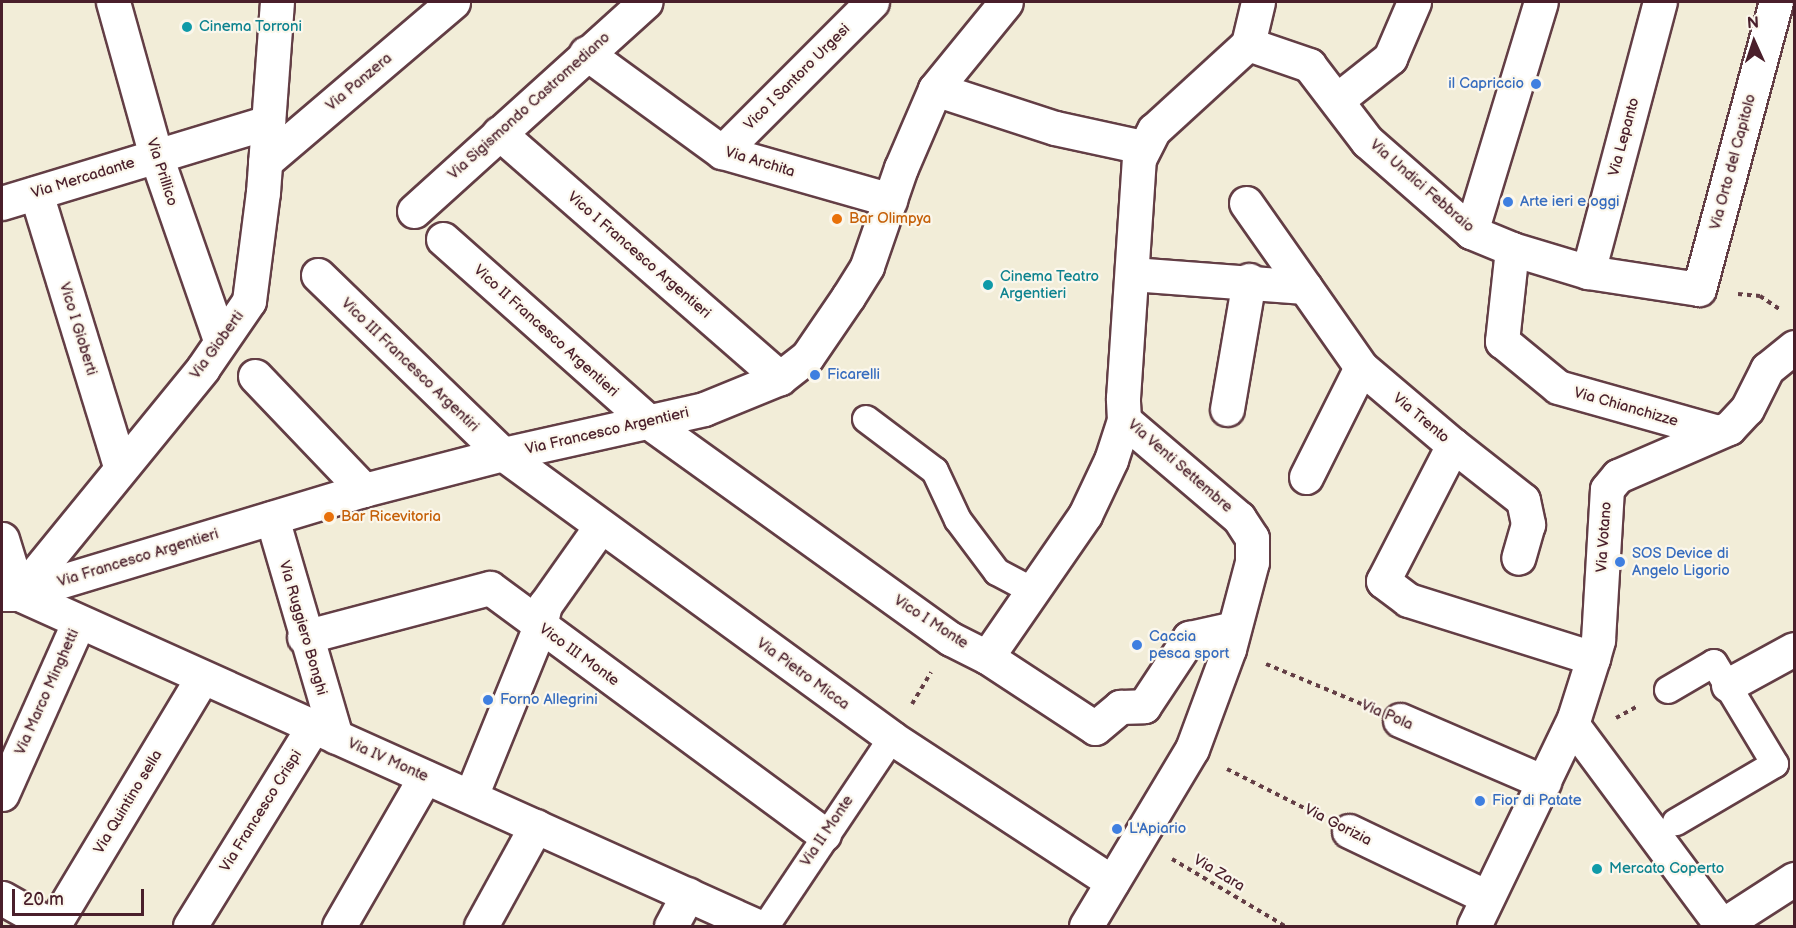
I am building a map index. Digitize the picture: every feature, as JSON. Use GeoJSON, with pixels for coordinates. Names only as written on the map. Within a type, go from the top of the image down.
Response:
{"type":"FeatureCollection","features":[{"type":"Feature","properties":{"kind":"street","name":"Via Prillico"},"geometry":{"type":"LineString","coordinates":[[113,2],[156,156],[220,340]]}},
{"type":"Feature","properties":{"kind":"street","name":"Via Gioberti"},"geometry":{"type":"LineString","coordinates":[[10,594],[203,368],[220,340],[249,301],[265,162],[277,2]]}},
{"type":"Feature","properties":{"kind":"street","name":"Via Panzera"},"geometry":{"type":"LineString","coordinates":[[265,162],[453,2]]}},
{"type":"Feature","properties":{"kind":"street","name":"Via Sigismondo Castromediano"},"geometry":{"type":"LineString","coordinates":[[414,211],[645,2]]}},
{"type":"Feature","properties":{"kind":"street","name":"Vico I Santoro Urgesi"},"geometry":{"type":"LineString","coordinates":[[722,152],[871,2]]}},
{"type":"Feature","properties":{"kind":"street","name":"Via Francesco Argentieri"},"geometry":{"type":"LineString","coordinates":[[10,594],[363,490],[503,454],[650,423],[704,409],[780,378],[807,357],[867,266],[890,200],[935,89],[1006,2]]}},
{"type":"Feature","properties":{"kind":"street"},"geometry":{"type":"LineString","coordinates":[[1248,44],[1257,2]]}},
{"type":"Feature","properties":{"kind":"street"},"geometry":{"type":"LineString","coordinates":[[1337,100],[1390,58],[1414,2]]}},
{"type":"Feature","properties":{"kind":"street"},"geometry":{"type":"LineString","coordinates":[[1471,232],[1541,2]]}},
{"type":"Feature","properties":{"kind":"street","name":"Via Lepanto"},"geometry":{"type":"LineString","coordinates":[[1588,272],[1660,2]]}},
{"type":"Feature","properties":{"kind":"street","name":"Via Orto del Capitolo"},"geometry":{"type":"LineString","coordinates":[[1699,289],[1776,2]]}},
{"type":"Feature","properties":{"kind":"street","name":"Via Undici Febbraio"},"geometry":{"type":"LineString","coordinates":[[1248,44],[1309,64],[1367,141],[1471,232],[1512,249],[1588,272],[1699,289]]}},
{"type":"Feature","properties":{"kind":"street","name":"Via Venti Settembre"},"geometry":{"type":"LineString","coordinates":[[1086,927],[1192,748],[1232,638],[1252,562],[1252,538],[1239,518],[1124,420],[1138,159],[1154,130],[1248,44]]}},
{"type":"Feature","properties":{"kind":"street","name":"Via Archita"},"geometry":{"type":"LineString","coordinates":[[586,53],[722,152],[890,200]]}},
{"type":"Feature","properties":{"kind":"street"},"geometry":{"type":"LineString","coordinates":[[935,89],[1055,128],[1143,147]]}},
{"type":"Feature","properties":{"kind":"street","name":"Via Mercadante"},"geometry":{"type":"LineString","coordinates":[[2,203],[268,122]]}},
{"type":"Feature","properties":{"kind":"street","name":"Vico I Francesco Argentieri"},"geometry":{"type":"LineString","coordinates":[[499,133],[780,378]]}},
{"type":"Feature","properties":{"kind":"street","name":"Vico I Gioberti"},"geometry":{"type":"LineString","coordinates":[[36,193],[120,466]]}},
{"type":"Feature","properties":{"kind":"street","name":"Via Trento"},"geometry":{"type":"LineString","coordinates":[[1246,202],[1361,367],[1454,445],[1383,581],[1408,600],[1593,658]]}},
{"type":"Feature","properties":{"kind":"street","name":"Vico II Francesco Argentieri"},"geometry":{"type":"LineString","coordinates":[[443,240],[650,423]]}},
{"type":"Feature","properties":{"kind":"street","name":"Via Chianchizze"},"geometry":{"type":"LineString","coordinates":[[1512,249],[1502,341],[1557,387],[1715,431]]}},
{"type":"Feature","properties":{"kind":"street"},"geometry":{"type":"LineString","coordinates":[[1132,274],[1249,280],[1305,287]]}},
{"type":"Feature","properties":{"kind":"street","name":"Vico III Francesco Argentiri"},"geometry":{"type":"LineString","coordinates":[[318,275],[503,454]]}},
{"type":"Feature","properties":{"kind":"street"},"geometry":{"type":"LineString","coordinates":[[1227,409],[1249,280]]}},
{"type":"Feature","properties":{"kind":"street","name":"Via Votano"},"geometry":{"type":"LineString","coordinates":[[1482,917],[1573,721],[1593,658],[1598,640],[1607,489],[1618,476],[1715,431],[1729,428],[1747,409],[1767,369],[1794,347]]}},
{"type":"Feature","properties":{"kind":"street"},"geometry":{"type":"LineString","coordinates":[[1306,477],[1361,367]]}},
{"type":"Feature","properties":{"kind":"street"},"geometry":{"type":"LineString","coordinates":[[255,376],[363,490]]}},
{"type":"Feature","properties":{"kind":"street"},"geometry":{"type":"LineString","coordinates":[[987,657],[1031,590],[1085,515],[1111,460],[1124,420]]}},
{"type":"Feature","properties":{"kind":"street","name":"Vico I Monte"},"geometry":{"type":"LineString","coordinates":[[650,423],[951,639],[987,657],[1095,728],[1120,707],[1144,706],[1189,638],[1232,638]]}},
{"type":"Feature","properties":{"kind":"street"},"geometry":{"type":"LineString","coordinates":[[1454,445],[1523,500],[1528,524],[1518,558]]}},
{"type":"Feature","properties":{"kind":"street","name":"Via Pietro Micca"},"geometry":{"type":"LineString","coordinates":[[503,454],[892,738],[1112,882]]}},
{"type":"Feature","properties":{"kind":"street","name":"Via Ruggiero Bonghi"},"geometry":{"type":"LineString","coordinates":[[272,518],[304,637],[324,732]]}},
{"type":"Feature","properties":{"kind":"street"},"geometry":{"type":"LineString","coordinates":[[471,796],[540,626],[545,604],[600,527]]}},
{"type":"Feature","properties":{"kind":"street"},"geometry":{"type":"LineString","coordinates":[[2,539],[10,594]]}},
{"type":"Feature","properties":{"kind":"street","name":"Vico III Monte"},"geometry":{"type":"LineString","coordinates":[[304,637],[490,588],[824,834]]}},
{"type":"Feature","properties":{"kind":"street","name":"Via IV Monte"},"geometry":{"type":"LineString","coordinates":[[10,594],[471,796],[756,927]]}},
{"type":"Feature","properties":{"kind":"street","name":"Via Marco Minghetti"},"geometry":{"type":"LineString","coordinates":[[2,794],[78,623]]}},
{"type":"Feature","properties":{"kind":"street"},"geometry":{"type":"LineString","coordinates":[[1728,685],[1794,649]]}},
{"type":"Feature","properties":{"kind":"street","name":"Via Quintino sella"},"geometry":{"type":"LineString","coordinates":[[53,927],[202,678]]}},
{"type":"Feature","properties":{"kind":"street","name":"Via Pola"},"geometry":{"type":"LineString","coordinates":[[1400,720],[1544,782]]}},
{"type":"Feature","properties":{"kind":"street"},"geometry":{"type":"LineString","coordinates":[[1573,721],[1667,827],[1722,926],[1794,879]]}},
{"type":"Feature","properties":{"kind":"street","name":"Via Francesco Crispi"},"geometry":{"type":"LineString","coordinates":[[190,927],[324,732]]}},
{"type":"Feature","properties":{"kind":"street"},"geometry":{"type":"LineString","coordinates":[[339,927],[425,777]]}},
{"type":"Feature","properties":{"kind":"street"},"geometry":{"type":"LineString","coordinates":[[482,927],[536,826]]}},
{"type":"Feature","properties":{"kind":"street","name":"Via Gorizia"},"geometry":{"type":"LineString","coordinates":[[1349,831],[1482,917]]}},
{"type":"Feature","properties":{"kind":"street"},"geometry":{"type":"LineString","coordinates":[[671,927],[688,894]]}},
{"type":"Feature","properties":{"kind":"street"},"geometry":{"type":"LineString","coordinates":[[2,898],[53,927]]}},
{"type":"Feature","properties":{"kind":"lane"},"geometry":{"type":"LineString","coordinates":[[866,419],[935,471],[958,520],[997,572],[1031,590]]}},
{"type":"Feature","properties":{"kind":"lane"},"geometry":{"type":"LineString","coordinates":[[1667,827],[1775,764],[1714,663],[1668,690]]}},
{"type":"Feature","properties":{"kind":"lane","name":"Via II Monte"},"geometry":{"type":"LineString","coordinates":[[766,927],[824,834],[892,738]]}},
{"type":"Feature","properties":{"kind":"path"},"geometry":{"type":"LineString","coordinates":[[1699,289],[1760,296],[1786,314]]}},
{"type":"Feature","properties":{"kind":"path","name":"Via Pola"},"geometry":{"type":"LineString","coordinates":[[1232,638],[1400,720]]}},
{"type":"Feature","properties":{"kind":"path"},"geometry":{"type":"LineString","coordinates":[[892,738],[951,639]]}},
{"type":"Feature","properties":{"kind":"path"},"geometry":{"type":"LineString","coordinates":[[1609,721],[1668,690]]}},
{"type":"Feature","properties":{"kind":"path","name":"Via Gorizia"},"geometry":{"type":"LineString","coordinates":[[1192,748],[1349,831]]}},
{"type":"Feature","properties":{"kind":"path","name":"Via Zara"},"geometry":{"type":"LineString","coordinates":[[1140,839],[1285,927]]}},
{"type":"Feature","properties":{"kind":"place","name":"Cinema Torroni"},"geometry":{"type":"Point","coordinates":[187,27]}},
{"type":"Feature","properties":{"kind":"place","name":"il Capriccio"},"geometry":{"type":"Point","coordinates":[1536,84]}},
{"type":"Feature","properties":{"kind":"place","name":"Arte ieri e oggi"},"geometry":{"type":"Point","coordinates":[1508,202]}},
{"type":"Feature","properties":{"kind":"place","name":"Bar Olimpya"},"geometry":{"type":"Point","coordinates":[837,219]}},
{"type":"Feature","properties":{"kind":"place","name":"Cinema Teatro Argentieri"},"geometry":{"type":"Point","coordinates":[988,285]}},
{"type":"Feature","properties":{"kind":"place","name":"Ficarelli"},"geometry":{"type":"Point","coordinates":[815,375]}},
{"type":"Feature","properties":{"kind":"place","name":"Bar Ricevitoria"},"geometry":{"type":"Point","coordinates":[329,517]}},
{"type":"Feature","properties":{"kind":"place","name":"SOS Device di Angelo Ligorio"},"geometry":{"type":"Point","coordinates":[1620,562]}},
{"type":"Feature","properties":{"kind":"place","name":"Caccia pesca sport"},"geometry":{"type":"Point","coordinates":[1137,645]}},
{"type":"Feature","properties":{"kind":"place","name":"Forno Allegrini"},"geometry":{"type":"Point","coordinates":[488,700]}},
{"type":"Feature","properties":{"kind":"place","name":"Fior di Patate"},"geometry":{"type":"Point","coordinates":[1480,801]}},
{"type":"Feature","properties":{"kind":"place","name":"L'Apiario"},"geometry":{"type":"Point","coordinates":[1117,829]}},
{"type":"Feature","properties":{"kind":"place","name":"Mercato Coperto"},"geometry":{"type":"Point","coordinates":[1597,869]}}]}
